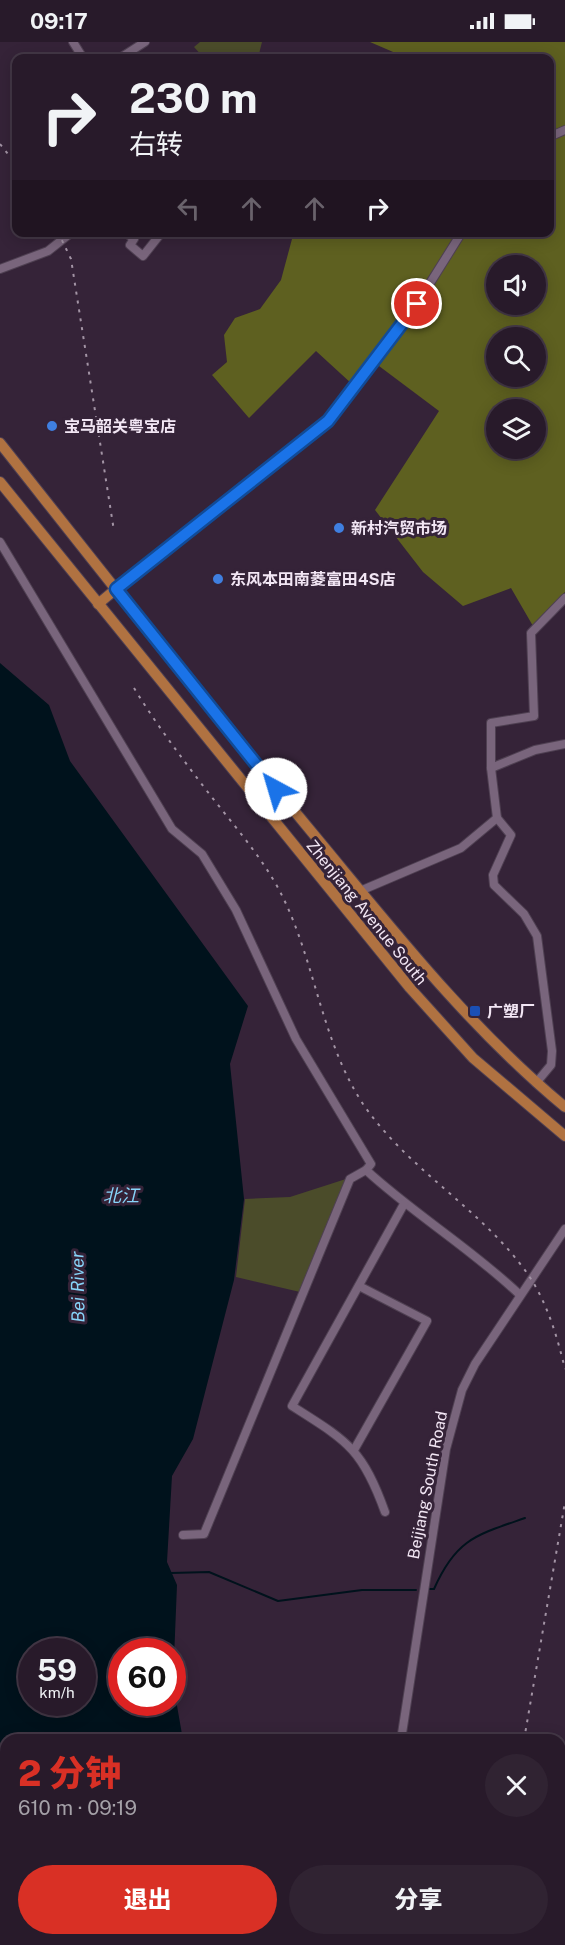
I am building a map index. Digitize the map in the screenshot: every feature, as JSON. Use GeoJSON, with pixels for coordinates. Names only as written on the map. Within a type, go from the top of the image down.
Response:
{"type":"FeatureCollection","features":[{"type":"Feature","properties":{"kind":"main road","name":"Zhenjiang Avenue South"},"geometry":{"type":"LineString","coordinates":[[0,443],[360,891],[467,1017],[536,1083],[565,1107]]}},
{"type":"Feature","properties":{"kind":"main road","name":"Zhenjiang Avenue South"},"geometry":{"type":"LineString","coordinates":[[0,482],[435,1017],[495,1078],[565,1136]]}},
{"type":"Feature","properties":{"kind":"main road"},"geometry":{"type":"LineString","coordinates":[[98,604],[116,589]]}},
{"type":"Feature","properties":{"kind":"street"},"geometry":{"type":"LineString","coordinates":[[126,54],[145,42]]}},
{"type":"Feature","properties":{"kind":"street"},"geometry":{"type":"LineString","coordinates":[[0,269],[48,251],[66,237]]}},
{"type":"Feature","properties":{"kind":"street"},"geometry":{"type":"LineString","coordinates":[[131,237],[134,239],[130,245],[143,256],[158,237]]}},
{"type":"Feature","properties":{"kind":"street"},"geometry":{"type":"LineString","coordinates":[[116,589],[328,421],[417,304],[459,237]]}},
{"type":"Feature","properties":{"kind":"street"},"geometry":{"type":"LineString","coordinates":[[0,542],[172,829],[202,854],[236,910],[296,1039],[371,1164],[366,1170],[350,1179],[204,1534],[183,1535]]}},
{"type":"Feature","properties":{"kind":"street"},"geometry":{"type":"LineString","coordinates":[[536,1083],[551,1065],[552,1051],[540,943],[524,914],[494,885],[493,875],[511,836],[497,818],[491,768],[491,723],[534,716],[531,633],[565,598]]}},
{"type":"Feature","properties":{"kind":"street"},"geometry":{"type":"LineString","coordinates":[[491,768],[535,750],[565,744]]}},
{"type":"Feature","properties":{"kind":"street"},"geometry":{"type":"LineString","coordinates":[[360,891],[461,848],[497,818]]}},
{"type":"Feature","properties":{"kind":"street"},"geometry":{"type":"LineString","coordinates":[[366,1170],[404,1204],[458,1242],[520,1296]]}},
{"type":"Feature","properties":{"kind":"street"},"geometry":{"type":"LineString","coordinates":[[386,1512],[375,1483],[354,1450],[341,1437],[292,1406],[404,1204]]}},
{"type":"Feature","properties":{"kind":"street","name":"Beijiang South Road"},"geometry":{"type":"LineString","coordinates":[[402,1734],[446,1449],[462,1390],[475,1364],[565,1229]]}},
{"type":"Feature","properties":{"kind":"street"},"geometry":{"type":"LineString","coordinates":[[354,1450],[427,1321],[359,1286]]}},
{"type":"Feature","properties":{"kind":"green space"},"geometry":{"type":"Polygon","coordinates":[[[200,42],[262,42],[259,54],[200,54],[194,47],[200,42]]]}},
{"type":"Feature","properties":{"kind":"green space"},"geometry":{"type":"Polygon","coordinates":[[[349,1178],[300,1292],[236,1277],[245,1199],[290,1197],[349,1178]]]}},
{"type":"Feature","properties":{"kind":"shaded area"},"geometry":{"type":"Polygon","coordinates":[[[370,42],[565,42],[565,127],[554,130],[554,54],[398,54],[370,42]]]}},
{"type":"Feature","properties":{"kind":"shaded area"},"geometry":{"type":"Polygon","coordinates":[[[565,134],[565,592],[533,626],[511,588],[463,606],[423,572],[375,510],[439,411],[379,366],[463,237],[554,237],[554,139],[565,134]]]}},
{"type":"Feature","properties":{"kind":"shaded area"},"geometry":{"type":"Polygon","coordinates":[[[294,237],[454,237],[412,302],[352,384],[316,351],[249,418],[212,375],[227,362],[224,335],[235,318],[260,309],[281,280],[294,237]]]}},
{"type":"Feature","properties":{"kind":"water","name":"北江"},"geometry":{"type":"Polygon","coordinates":[[[0,663],[49,705],[70,761],[248,1006],[230,1064],[244,1199],[234,1280],[193,1439],[172,1476],[167,1562],[177,1585],[175,1638],[108,1638],[108,1716],[179,1716],[182,1734],[0,1734],[0,663]]]}},
{"type":"Feature","properties":{"kind":"waterway"},"geometry":{"type":"LineString","coordinates":[[430,1589],[434,1589],[451,1559],[469,1541],[493,1529],[525,1518]]}},
{"type":"Feature","properties":{"kind":"waterway"},"geometry":{"type":"LineString","coordinates":[[171,1573],[209,1572],[278,1601],[362,1590],[416,1590]]}},
{"type":"Feature","properties":{"kind":"railway"},"geometry":{"type":"LineString","coordinates":[[0,144],[12,159]]}},
{"type":"Feature","properties":{"kind":"railway"},"geometry":{"type":"LineString","coordinates":[[60,237],[71,259],[114,531]]}},
{"type":"Feature","properties":{"kind":"railway"},"geometry":{"type":"LineString","coordinates":[[134,688],[169,740],[252,849],[277,886],[290,912],[336,1051],[363,1104],[399,1147],[483,1223],[521,1265],[537,1289],[549,1314],[565,1369]]}},
{"type":"Feature","properties":{"kind":"railway"},"geometry":{"type":"LineString","coordinates":[[525,1734],[565,1502]]}},
{"type":"Feature","properties":{"kind":"place","name":"宝马韶关粤宝店"},"geometry":{"type":"Point","coordinates":[52,426]}},
{"type":"Feature","properties":{"kind":"place","name":"新村汽贸市场"},"geometry":{"type":"Point","coordinates":[339,528]}},
{"type":"Feature","properties":{"kind":"place","name":"东风本田南菱富田4S店"},"geometry":{"type":"Point","coordinates":[218,579]}},
{"type":"Feature","properties":{"kind":"place","name":"广塑厂"},"geometry":{"type":"Point","coordinates":[475,1011]}},
{"type":"Feature","properties":{"kind":"route"},"geometry":{"type":"LineString","coordinates":[[276,789],[116,589],[328,421],[361,382],[417,304]]}},
{"type":"Feature","properties":{"kind":"water label","name":"Bei River"},"geometry":{"type":"Point","coordinates":[78,1287]}}]}
